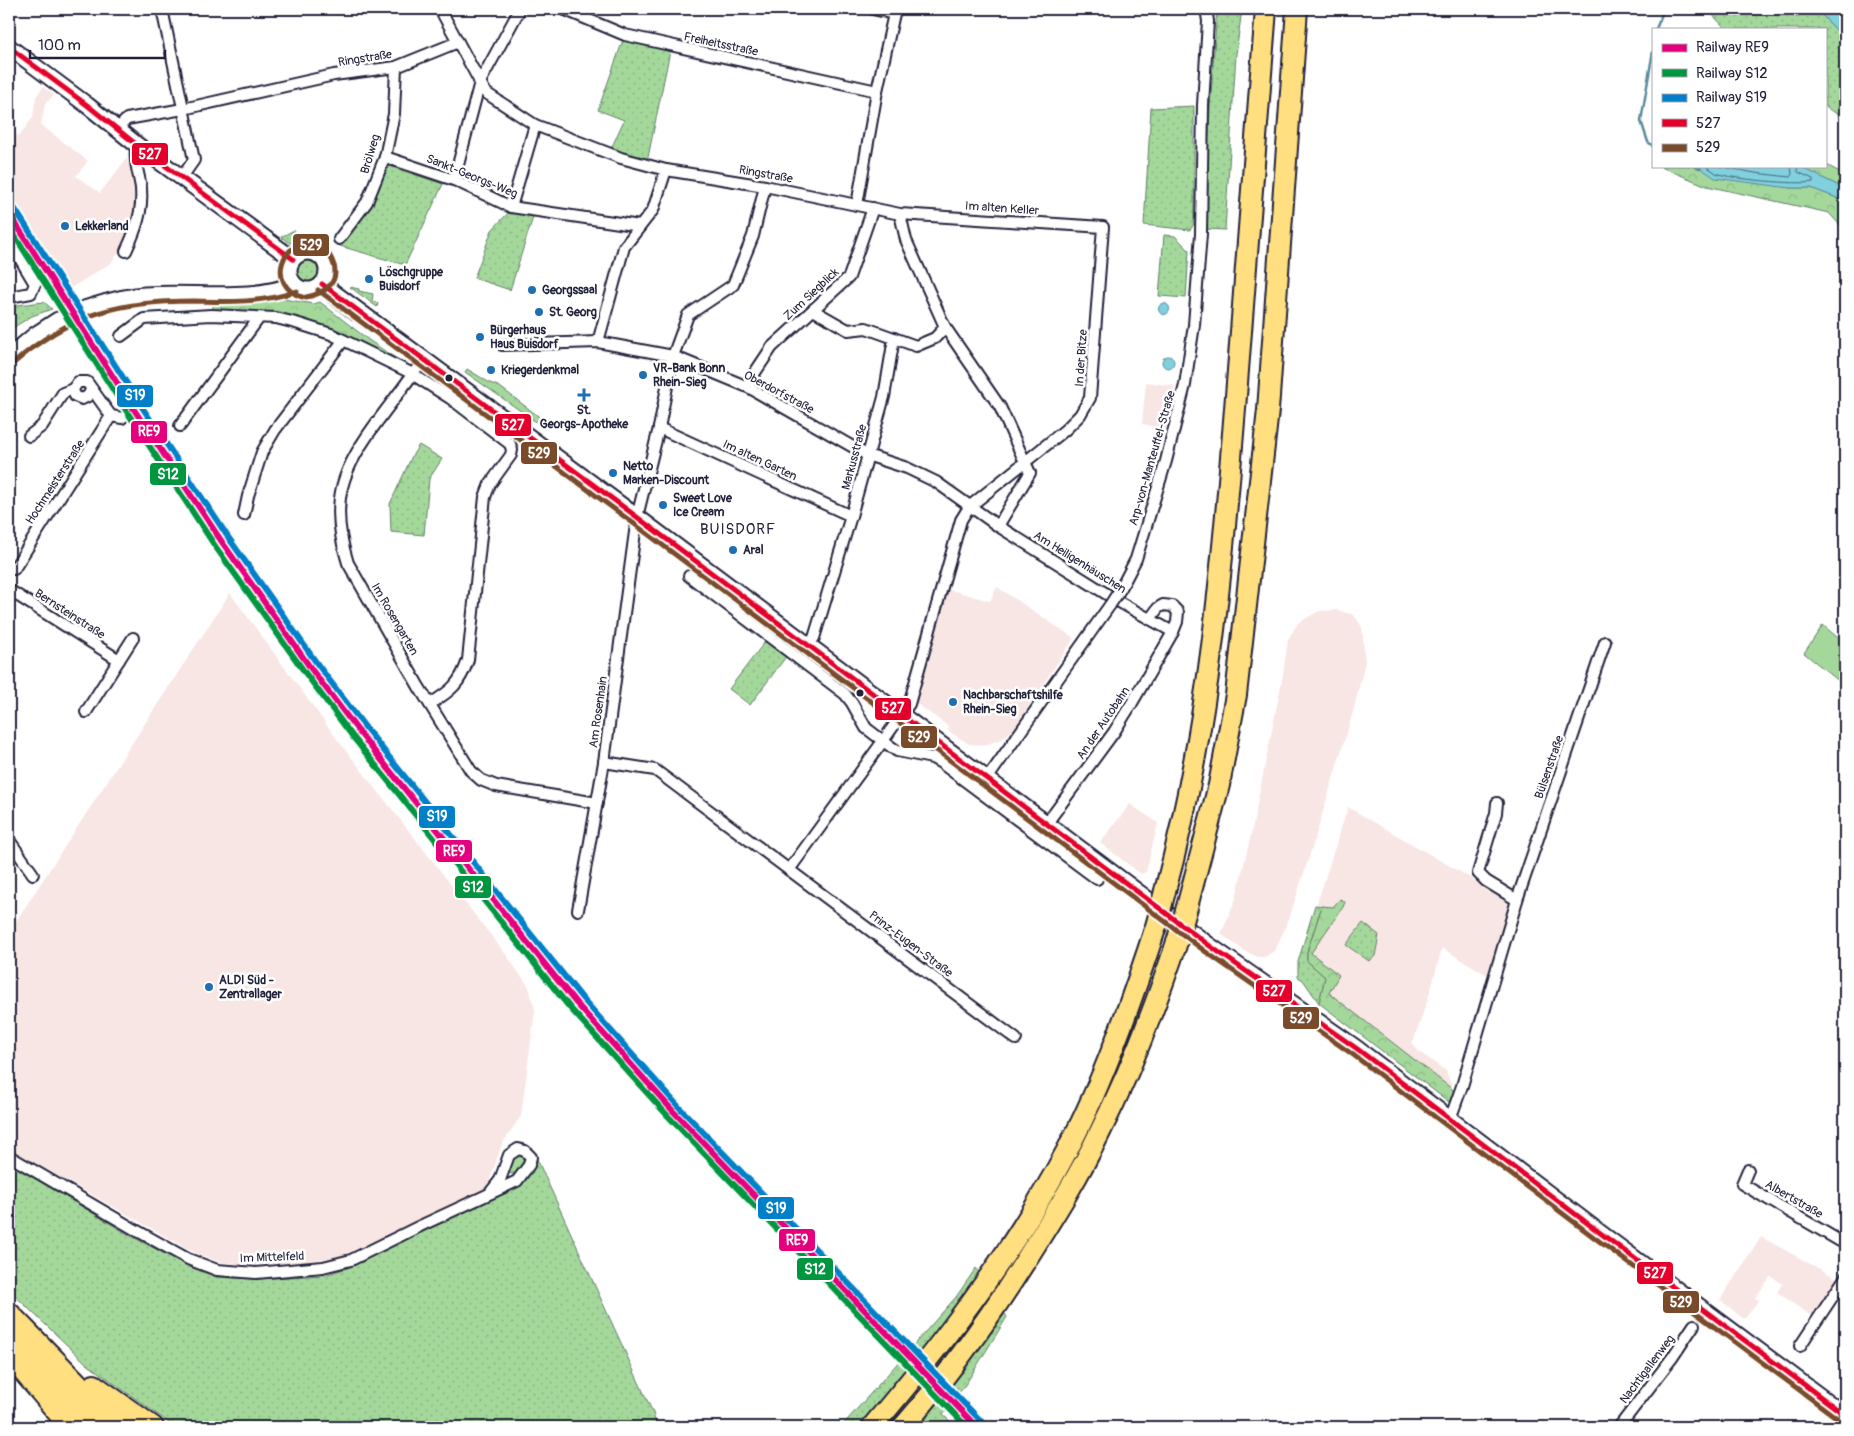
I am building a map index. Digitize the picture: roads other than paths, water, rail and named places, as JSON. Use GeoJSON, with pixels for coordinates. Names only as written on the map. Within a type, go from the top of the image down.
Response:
{"type":"FeatureCollection","features":[{"type":"Feature","properties":{"kind":"highway"},"geometry":{"type":"LineString","coordinates":[[872,1427],[919,1371],[992,1272],[1037,1202],[1068,1147],[1113,1048],[1157,923],[1166,891],[1192,778],[1218,600],[1229,486],[1266,9]]}},
{"type":"Feature","properties":{"kind":"highway"},"geometry":{"type":"LineString","coordinates":[[903,1427],[979,1331],[1011,1284],[1056,1213],[1091,1149],[1134,1057],[1178,939],[1187,907],[1217,793],[1236,695],[1268,410],[1297,9]]}},
{"type":"Feature","properties":{"kind":"highway"},"geometry":{"type":"LineString","coordinates":[[9,1313],[123,1427]]}},
{"type":"Feature","properties":{"kind":"highway"},"geometry":{"type":"LineString","coordinates":[[28,1332],[99,1388],[153,1427]]}},
{"type":"Feature","properties":{"kind":"highway"},"geometry":{"type":"LineString","coordinates":[[9,1339],[98,1427]]}},
{"type":"Feature","properties":{"kind":"highway"},"geometry":{"type":"LineString","coordinates":[[9,1354],[70,1427]]}},
{"type":"Feature","properties":{"kind":"main road"},"geometry":{"type":"LineString","coordinates":[[9,47],[137,145],[292,259]]}},
{"type":"Feature","properties":{"kind":"main road"},"geometry":{"type":"LineString","coordinates":[[304,252],[310,252],[322,257],[327,268],[327,274],[322,284],[311,290],[299,288],[294,284],[288,269],[292,259],[304,252]]}},
{"type":"Feature","properties":{"kind":"main road"},"geometry":{"type":"LineString","coordinates":[[78,311],[114,299],[146,295],[256,293],[283,289],[294,284]]}},
{"type":"Feature","properties":{"kind":"main road"},"geometry":{"type":"LineString","coordinates":[[322,284],[1210,946],[1356,1048],[1606,1237],[1845,1414]]}},
{"type":"Feature","properties":{"kind":"main road"},"geometry":{"type":"LineString","coordinates":[[9,357],[35,335],[58,320]]}},
{"type":"Feature","properties":{"kind":"street"},"geometry":{"type":"LineString","coordinates":[[162,9],[194,160],[182,177]]}},
{"type":"Feature","properties":{"kind":"street"},"geometry":{"type":"LineString","coordinates":[[440,9],[458,42]]}},
{"type":"Feature","properties":{"kind":"street"},"geometry":{"type":"LineString","coordinates":[[454,180],[480,82],[520,9]]}},
{"type":"Feature","properties":{"kind":"street","name":"Freiheitsstraße"},"geometry":{"type":"LineString","coordinates":[[563,9],[625,36],[877,91]]}},
{"type":"Feature","properties":{"kind":"street"},"geometry":{"type":"LineString","coordinates":[[856,205],[894,11],[873,9]]}},
{"type":"Feature","properties":{"kind":"street","name":"Arp-von-Manteuffel-Straße"},"geometry":{"type":"LineString","coordinates":[[987,779],[1121,588],[1136,559],[1166,461],[1185,385],[1194,325],[1201,234],[1203,105],[1208,21],[1206,9]]}},
{"type":"Feature","properties":{"kind":"street","name":"Ringstraße"},"geometry":{"type":"LineString","coordinates":[[117,129],[126,119],[184,109],[334,75],[396,67],[458,42],[486,92],[535,125],[621,158],[666,170],[765,186],[900,214]]}},
{"type":"Feature","properties":{"kind":"street","name":"Brölweg"},"geometry":{"type":"LineString","coordinates":[[340,239],[367,202],[385,157],[394,114],[396,67]]}},
{"type":"Feature","properties":{"kind":"street"},"geometry":{"type":"LineString","coordinates":[[511,207],[535,125]]}},
{"type":"Feature","properties":{"kind":"street"},"geometry":{"type":"LineString","coordinates":[[126,251],[136,231],[141,212],[141,187],[135,152],[137,145]]}},
{"type":"Feature","properties":{"kind":"street","name":"Sankt-Georgs-Weg"},"geometry":{"type":"LineString","coordinates":[[385,157],[454,180],[511,207],[640,226]]}},
{"type":"Feature","properties":{"kind":"street"},"geometry":{"type":"LineString","coordinates":[[598,342],[624,247],[653,210],[666,170]]}},
{"type":"Feature","properties":{"kind":"street","name":"Am Rosenhain"},"geometry":{"type":"LineString","coordinates":[[578,910],[604,762],[637,517],[659,428],[672,356],[688,315],[733,286],[753,236],[765,186]]}},
{"type":"Feature","properties":{"kind":"street","name":"Zum Siegblick"},"geometry":{"type":"LineString","coordinates":[[748,387],[750,380],[772,347],[849,277],[872,208]]}},
{"type":"Feature","properties":{"kind":"street"},"geometry":{"type":"LineString","coordinates":[[900,214],[906,240],[945,327],[1000,407],[1030,473],[998,526]]}},
{"type":"Feature","properties":{"kind":"street","name":"Im alten Keller"},"geometry":{"type":"LineString","coordinates":[[900,214],[1103,227]]}},
{"type":"Feature","properties":{"kind":"street","name":"In der Bitze"},"geometry":{"type":"LineString","coordinates":[[1024,461],[1065,430],[1080,415],[1090,398],[1103,227]]}},
{"type":"Feature","properties":{"kind":"street"},"geometry":{"type":"LineString","coordinates":[[9,240],[35,284],[31,293],[9,297]]}},
{"type":"Feature","properties":{"kind":"street"},"geometry":{"type":"LineString","coordinates":[[813,310],[848,330],[866,328],[916,346],[935,338],[945,327]]}},
{"type":"Feature","properties":{"kind":"street"},"geometry":{"type":"LineString","coordinates":[[122,336],[144,319],[211,315],[276,318],[296,323],[331,334],[412,375],[450,398],[510,444],[511,454],[490,484],[485,497],[468,660],[463,676],[454,687],[430,704]]}},
{"type":"Feature","properties":{"kind":"street"},"geometry":{"type":"LineString","coordinates":[[180,426],[259,318]]}},
{"type":"Feature","properties":{"kind":"street","name":"Markusstraße"},"geometry":{"type":"LineString","coordinates":[[814,638],[851,516],[866,454],[884,397],[894,338]]}},
{"type":"Feature","properties":{"kind":"street"},"geometry":{"type":"LineString","coordinates":[[244,515],[262,452],[275,430],[343,340]]}},
{"type":"Feature","properties":{"kind":"street","name":"Oberdorfstraße"},"geometry":{"type":"LineString","coordinates":[[502,345],[598,342],[672,356],[748,387],[866,454],[907,468],[936,482],[969,507]]}},
{"type":"Feature","properties":{"kind":"street","name":"Im Rosengarten"},"geometry":{"type":"LineString","coordinates":[[423,360],[353,457],[345,475],[340,493],[338,514],[341,541],[348,563],[470,771],[482,780],[496,786],[597,803]]}},
{"type":"Feature","properties":{"kind":"street","name":"Hochmeisterstraße"},"geometry":{"type":"LineString","coordinates":[[10,571],[116,417],[91,390],[88,396],[82,399],[75,396],[73,389],[63,393],[42,426],[29,436]]}},
{"type":"Feature","properties":{"kind":"street","name":"Im alten Garten"},"geometry":{"type":"LineString","coordinates":[[659,428],[851,516]]}},
{"type":"Feature","properties":{"kind":"street"},"geometry":{"type":"LineString","coordinates":[[789,870],[908,704],[961,520],[969,507],[1024,461]]}},
{"type":"Feature","properties":{"kind":"street","name":"Am Heiligenhäuschen"},"geometry":{"type":"LineString","coordinates":[[969,507],[1173,632]]}},
{"type":"Feature","properties":{"kind":"street"},"geometry":{"type":"LineString","coordinates":[[689,576],[845,694],[866,728],[883,741],[897,751],[923,756],[941,763],[1097,879]]}},
{"type":"Feature","properties":{"kind":"street","name":"Bernsteinstraße"},"geometry":{"type":"LineString","coordinates":[[9,590],[118,660]]}},
{"type":"Feature","properties":{"kind":"street"},"geometry":{"type":"LineString","coordinates":[[1150,619],[1158,608],[1163,605],[1172,606],[1178,612],[1178,622],[1173,632]]}},
{"type":"Feature","properties":{"kind":"street","name":"An der Autobahn"},"geometry":{"type":"LineString","coordinates":[[1047,823],[1114,732],[1173,632]]}},
{"type":"Feature","properties":{"kind":"street"},"geometry":{"type":"LineString","coordinates":[[86,712],[133,638]]}},
{"type":"Feature","properties":{"kind":"street","name":"Bülsenstraße"},"geometry":{"type":"LineString","coordinates":[[1449,1118],[1462,1086],[1517,900],[1605,642]]}},
{"type":"Feature","properties":{"kind":"street","name":"Prinz-Eugen-Straße"},"geometry":{"type":"LineString","coordinates":[[604,762],[655,770],[1016,1039]]}},
{"type":"Feature","properties":{"kind":"street"},"geometry":{"type":"LineString","coordinates":[[1497,803],[1496,813],[1478,873],[1486,882],[1517,900]]}},
{"type":"Feature","properties":{"kind":"street"},"geometry":{"type":"LineString","coordinates":[[9,840],[33,874]]}},
{"type":"Feature","properties":{"kind":"street","name":"Im Mittelfeld"},"geometry":{"type":"LineString","coordinates":[[9,1156],[134,1230],[188,1259],[217,1270],[256,1273],[273,1272],[323,1268],[351,1260],[517,1182],[529,1165],[531,1157],[525,1151],[518,1149],[509,1155],[500,1180],[489,1194]]}},
{"type":"Feature","properties":{"kind":"street","name":"Albertstraße"},"geometry":{"type":"LineString","coordinates":[[1748,1170],[1742,1184],[1845,1244]]}},
{"type":"Feature","properties":{"kind":"street"},"geometry":{"type":"LineString","coordinates":[[1800,1346],[1845,1278]]}},
{"type":"Feature","properties":{"kind":"street","name":"Nachtigallenweg"},"geometry":{"type":"LineString","coordinates":[[1624,1425],[1694,1324]]}},
{"type":"Feature","properties":{"kind":"water"},"geometry":{"type":"Polygon","coordinates":[[[1816,9],[1845,9],[1845,39],[1816,9]]]}},
{"type":"Feature","properties":{"kind":"water"},"geometry":{"type":"Polygon","coordinates":[[[1700,168],[1803,168],[1845,189],[1845,201],[1811,188],[1790,188],[1715,178],[1700,168]]]}},
{"type":"Feature","properties":{"kind":"water"},"geometry":{"type":"Polygon","coordinates":[[[1164,303],[1170,309],[1164,315],[1158,309],[1164,303]]]}},
{"type":"Feature","properties":{"kind":"water"},"geometry":{"type":"Polygon","coordinates":[[[1168,356],[1174,362],[1168,368],[1162,362],[1168,356]]]}},
{"type":"Feature","properties":{"kind":"waterway"},"geometry":{"type":"LineString","coordinates":[[1656,28],[1664,9]]}},
{"type":"Feature","properties":{"kind":"waterway"},"geometry":{"type":"LineString","coordinates":[[1652,57],[1641,121],[1648,142],[1652,145]]}},
{"type":"Feature","properties":{"kind":"tunnel"},"geometry":{"type":"LineString","coordinates":[[58,320],[78,311]]}},
{"type":"Feature","properties":{"kind":"rail line","name":"S19"},"geometry":{"type":"LineString","coordinates":[[15,209],[228,537],[318,665],[365,727],[582,998],[678,1106],[982,1422]]}},
{"type":"Feature","properties":{"kind":"rail line","name":"RE9"},"geometry":{"type":"LineString","coordinates":[[9,213],[135,411],[222,542],[312,670],[359,732],[576,1003],[673,1111],[977,1427]]}},
{"type":"Feature","properties":{"kind":"rail line","name":"S12"},"geometry":{"type":"LineString","coordinates":[[9,227],[215,546],[353,737],[570,1008],[668,1116],[967,1427]]}},
{"type":"Feature","properties":{"kind":"place","name":"Lekkerland"},"geometry":{"type":"Point","coordinates":[65,226]}},
{"type":"Feature","properties":{"kind":"place","name":"Löschgruppe Buisdorf"},"geometry":{"type":"Point","coordinates":[369,279]}},
{"type":"Feature","properties":{"kind":"place","name":"Georgssaal"},"geometry":{"type":"Point","coordinates":[532,290]}},
{"type":"Feature","properties":{"kind":"place","name":"St. Georg"},"geometry":{"type":"Point","coordinates":[539,312]}},
{"type":"Feature","properties":{"kind":"place","name":"Bürgerhaus Haus Buisdorf"},"geometry":{"type":"Point","coordinates":[480,337]}},
{"type":"Feature","properties":{"kind":"place","name":"Kriegerdenkmal"},"geometry":{"type":"Point","coordinates":[491,370]}},
{"type":"Feature","properties":{"kind":"place","name":"VR-Bank Bonn Rhein-Sieg"},"geometry":{"type":"Point","coordinates":[643,375]}},
{"type":"Feature","properties":{"kind":"place","name":"St. Georgs-Apotheke"},"geometry":{"type":"Point","coordinates":[584,395]}},
{"type":"Feature","properties":{"kind":"place","name":"Netto Marken-Discount"},"geometry":{"type":"Point","coordinates":[613,473]}},
{"type":"Feature","properties":{"kind":"place","name":"Sweet Love Ice Cream"},"geometry":{"type":"Point","coordinates":[663,505]}},
{"type":"Feature","properties":{"kind":"place","name":"Aral"},"geometry":{"type":"Point","coordinates":[733,550]}},
{"type":"Feature","properties":{"kind":"place","name":"Nachbarschaftshilfe Rhein-Sieg"},"geometry":{"type":"Point","coordinates":[953,702]}},
{"type":"Feature","properties":{"kind":"place","name":"ALDI Süd - Zentrallager"},"geometry":{"type":"Point","coordinates":[209,987]}},
{"type":"Feature","properties":{"kind":"district","name":"BUISDORF"},"geometry":{"type":"Point","coordinates":[738,529]}}]}
